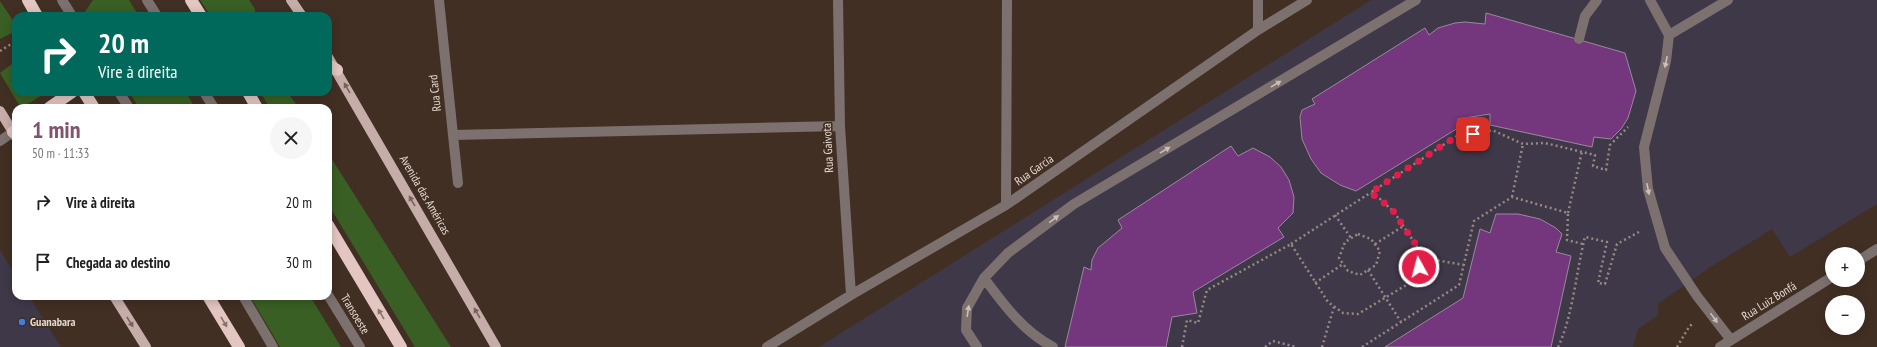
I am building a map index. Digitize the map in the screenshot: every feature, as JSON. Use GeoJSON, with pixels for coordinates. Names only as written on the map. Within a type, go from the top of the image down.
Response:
{"type":"FeatureCollection","features":[{"type":"Feature","properties":{"kind":"highway"},"geometry":{"type":"LineString","coordinates":[[28,0],[35,12]]}},
{"type":"Feature","properties":{"kind":"highway"},"geometry":{"type":"LineString","coordinates":[[191,0],[198,12]]}},
{"type":"Feature","properties":{"kind":"highway"},"geometry":{"type":"LineString","coordinates":[[55,104],[66,96]]}},
{"type":"Feature","properties":{"kind":"highway"},"geometry":{"type":"LineString","coordinates":[[332,233],[401,347]]}},
{"type":"Feature","properties":{"kind":"highway"},"geometry":{"type":"LineString","coordinates":[[210,300],[239,347]]}},
{"type":"Feature","properties":{"kind":"main road"},"geometry":{"type":"LineString","coordinates":[[292,0],[300,12]]}},
{"type":"Feature","properties":{"kind":"main road","name":"Avenida das Américas"},"geometry":{"type":"LineString","coordinates":[[332,68],[496,347]]}},
{"type":"Feature","properties":{"kind":"main road"},"geometry":{"type":"LineString","coordinates":[[0,111],[12,129]]}},
{"type":"Feature","properties":{"kind":"main road"},"geometry":{"type":"LineString","coordinates":[[117,300],[146,347]]}},
{"type":"Feature","properties":{"kind":"street"},"geometry":{"type":"LineString","coordinates":[[62,0],[70,12]]}},
{"type":"Feature","properties":{"kind":"street"},"geometry":{"type":"LineString","coordinates":[[147,0],[154,12]]}},
{"type":"Feature","properties":{"kind":"street","name":"Rua Card"},"geometry":{"type":"LineString","coordinates":[[439,0],[458,183]]}},
{"type":"Feature","properties":{"kind":"street","name":"Rua Gaivota"},"geometry":{"type":"LineString","coordinates":[[838,0],[840,126],[851,295]]}},
{"type":"Feature","properties":{"kind":"street"},"geometry":{"type":"LineString","coordinates":[[1006,205],[1007,0]]}},
{"type":"Feature","properties":{"kind":"street"},"geometry":{"type":"LineString","coordinates":[[1258,0],[1258,30]]}},
{"type":"Feature","properties":{"kind":"street","name":"Rua Garcia"},"geometry":{"type":"LineString","coordinates":[[767,347],[851,295],[1006,205],[1258,30],[1307,0]]}},
{"type":"Feature","properties":{"kind":"street"},"geometry":{"type":"LineString","coordinates":[[977,347],[966,330],[967,308],[984,278],[1008,253],[1074,204],[1416,0]]}},
{"type":"Feature","properties":{"kind":"street"},"geometry":{"type":"LineString","coordinates":[[1579,39],[1586,16],[1597,0]]}},
{"type":"Feature","properties":{"kind":"street"},"geometry":{"type":"LineString","coordinates":[[1650,0],[1670,35],[1666,61],[1644,147],[1648,189],[1665,248],[1731,340]]}},
{"type":"Feature","properties":{"kind":"street"},"geometry":{"type":"LineString","coordinates":[[1670,35],[1728,0]]}},
{"type":"Feature","properties":{"kind":"street"},"geometry":{"type":"LineString","coordinates":[[452,135],[840,126]]}},
{"type":"Feature","properties":{"kind":"street"},"geometry":{"type":"LineString","coordinates":[[0,141],[12,135]]}},
{"type":"Feature","properties":{"kind":"street"},"geometry":{"type":"LineString","coordinates":[[1865,257],[1877,249]]}},
{"type":"Feature","properties":{"kind":"street"},"geometry":{"type":"LineString","coordinates":[[984,278],[1015,319],[1039,340],[1053,347]]}},
{"type":"Feature","properties":{"kind":"street","name":"Rua Luiz Bonfá"},"geometry":{"type":"LineString","coordinates":[[1720,347],[1825,280]]}},
{"type":"Feature","properties":{"kind":"street"},"geometry":{"type":"LineString","coordinates":[[245,300],[274,347]]}},
{"type":"Feature","properties":{"kind":"street","name":"Transoeste"},"geometry":{"type":"LineString","coordinates":[[331,300],[360,347]]}},
{"type":"Feature","properties":{"kind":"path"},"geometry":{"type":"LineString","coordinates":[[0,51],[12,44]]}},
{"type":"Feature","properties":{"kind":"path"},"geometry":{"type":"LineString","coordinates":[[1182,347],[1187,320],[1198,323],[1207,290],[1291,244],[1460,134],[1483,133],[1492,130],[1523,144],[1545,143],[1582,151],[1595,155],[1593,166],[1606,170],[1610,146],[1631,124]]}},
{"type":"Feature","properties":{"kind":"path"},"geometry":{"type":"LineString","coordinates":[[1362,347],[1459,285],[1474,221],[1512,197],[1523,144]]}},
{"type":"Feature","properties":{"kind":"path"},"geometry":{"type":"LineString","coordinates":[[1582,151],[1568,213],[1567,240],[1583,244]]}},
{"type":"Feature","properties":{"kind":"path"},"geometry":{"type":"LineString","coordinates":[[1291,244],[1328,302],[1343,313],[1358,314],[1408,284],[1419,267],[1418,248],[1402,227],[1394,212],[1379,198],[1370,193]]}},
{"type":"Feature","properties":{"kind":"path"},"geometry":{"type":"LineString","coordinates":[[1512,197],[1568,213]]}},
{"type":"Feature","properties":{"kind":"path"},"geometry":{"type":"LineString","coordinates":[[1335,215],[1351,238]]}},
{"type":"Feature","properties":{"kind":"path"},"geometry":{"type":"LineString","coordinates":[[1558,347],[1565,332],[1585,238],[1607,242],[1598,283],[1605,284],[1617,244],[1657,223]]}},
{"type":"Feature","properties":{"kind":"path"},"geometry":{"type":"LineString","coordinates":[[1375,244],[1402,227]]}},
{"type":"Feature","properties":{"kind":"path"},"geometry":{"type":"LineString","coordinates":[[1358,234],[1372,239],[1375,244],[1380,251],[1376,266],[1360,275],[1348,271],[1339,258],[1344,242],[1358,234]]}},
{"type":"Feature","properties":{"kind":"path"},"geometry":{"type":"LineString","coordinates":[[1418,257],[1464,265]]}},
{"type":"Feature","properties":{"kind":"path"},"geometry":{"type":"LineString","coordinates":[[1315,283],[1343,264]]}},
{"type":"Feature","properties":{"kind":"path"},"geometry":{"type":"LineString","coordinates":[[1368,270],[1401,322]]}},
{"type":"Feature","properties":{"kind":"path"},"geometry":{"type":"LineString","coordinates":[[1322,347],[1334,307]]}},
{"type":"Feature","properties":{"kind":"path"},"geometry":{"type":"LineString","coordinates":[[1677,347],[1689,327],[1709,311]]}},
{"type":"Feature","properties":{"kind":"path"},"geometry":{"type":"LineString","coordinates":[[1265,347],[1273,342],[1296,347]]}},
{"type":"Feature","properties":{"kind":"shaded area"},"geometry":{"type":"Polygon","coordinates":[[[1371,0],[1877,0],[1877,204],[1790,257],[1772,229],[1709,268],[1658,304],[1658,315],[1638,329],[1633,347],[819,347],[1371,0]]]}},
{"type":"Feature","properties":{"kind":"shaded area","name":"Guanabara"},"geometry":{"type":"Polygon","coordinates":[[[0,250],[12,270],[12,300],[32,300],[61,347],[0,347],[0,250]]]}},
{"type":"Feature","properties":{"kind":"green space"},"geometry":{"type":"Polygon","coordinates":[[[93,0],[129,0],[136,12],[85,12],[93,0]]]}},
{"type":"Feature","properties":{"kind":"green space"},"geometry":{"type":"Polygon","coordinates":[[[200,0],[249,0],[255,9],[255,12],[208,12],[200,0]]]}},
{"type":"Feature","properties":{"kind":"green space"},"geometry":{"type":"Polygon","coordinates":[[[0,1],[12,19],[12,33],[0,39],[0,1]]]}},
{"type":"Feature","properties":{"kind":"green space"},"geometry":{"type":"Polygon","coordinates":[[[12,64],[12,93],[0,73],[12,64]]]}},
{"type":"Feature","properties":{"kind":"green space"},"geometry":{"type":"Polygon","coordinates":[[[14,96],[40,96],[28,104],[19,104],[14,96]]]}},
{"type":"Feature","properties":{"kind":"green space"},"geometry":{"type":"Polygon","coordinates":[[[132,96],[188,96],[193,104],[136,104],[132,96]]]}},
{"type":"Feature","properties":{"kind":"green space"},"geometry":{"type":"Polygon","coordinates":[[[262,96],[290,96],[296,104],[268,104],[262,96]]]}},
{"type":"Feature","properties":{"kind":"green space"},"geometry":{"type":"Polygon","coordinates":[[[332,159],[451,347],[415,347],[332,211],[332,159]]]}},
{"type":"Feature","properties":{"kind":"green space"},"geometry":{"type":"Polygon","coordinates":[[[252,300],[312,300],[341,347],[280,347],[252,300]]]}},
{"type":"Feature","properties":{"kind":"building"},"geometry":{"type":"Polygon","coordinates":[[[1486,13],[1625,53],[1636,91],[1628,118],[1621,129],[1611,139],[1594,137],[1592,147],[1490,125],[1490,114],[1458,119],[1458,128],[1356,191],[1340,185],[1321,173],[1311,159],[1302,139],[1300,117],[1302,110],[1315,104],[1312,99],[1425,28],[1429,35],[1438,28],[1455,23],[1465,22],[1485,24],[1486,13]]]}},
{"type":"Feature","properties":{"kind":"building"},"geometry":{"type":"Polygon","coordinates":[[[1231,146],[1238,156],[1253,148],[1270,157],[1281,167],[1289,180],[1294,197],[1293,213],[1278,228],[1284,237],[1193,292],[1197,313],[1172,317],[1166,347],[1065,347],[1084,267],[1091,270],[1092,260],[1098,248],[1122,228],[1118,220],[1231,146]]]}},
{"type":"Feature","properties":{"kind":"building"},"geometry":{"type":"Polygon","coordinates":[[[1496,214],[1518,214],[1540,219],[1556,228],[1562,234],[1556,252],[1571,256],[1551,347],[1385,347],[1463,298],[1480,229],[1490,233],[1496,214]]]}},
{"type":"Feature","properties":{"kind":"place","name":"Guanabara"},"geometry":{"type":"Point","coordinates":[22,322]}},
{"type":"Feature","properties":{"kind":"route"},"geometry":{"type":"LineString","coordinates":[[1419,267],[1418,248],[1402,227],[1394,212],[1379,198],[1370,193],[1390,178],[1460,134],[1473,134]]}}]}
